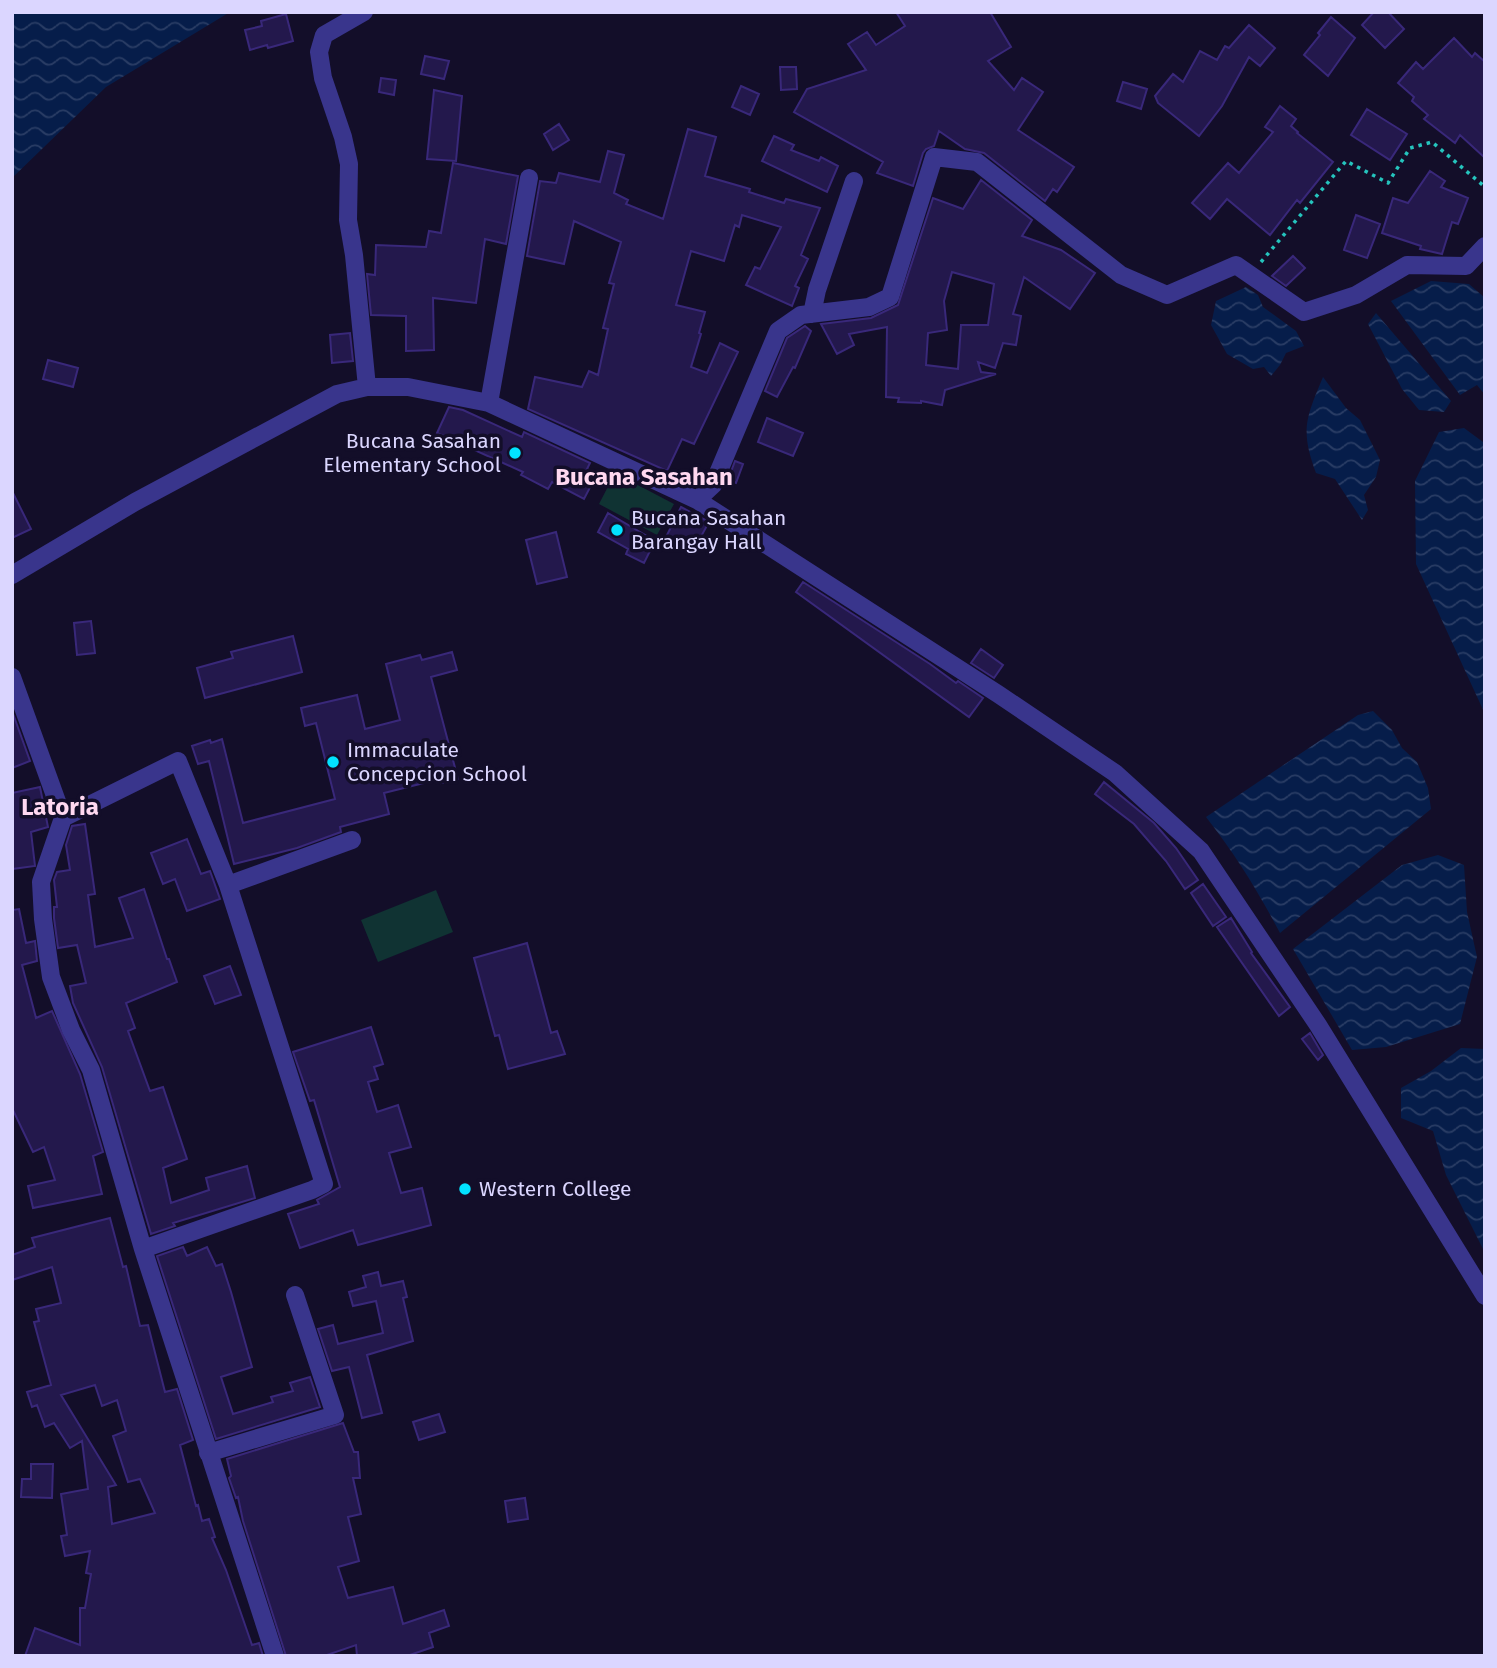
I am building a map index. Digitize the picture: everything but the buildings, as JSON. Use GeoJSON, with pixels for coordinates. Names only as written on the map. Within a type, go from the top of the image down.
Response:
{"type":"FeatureCollection","features":[{"type":"Feature","properties":{"kind":"street"},"geometry":{"type":"LineString","coordinates":[[364,12],[324,35],[319,52],[323,78],[344,137],[349,164],[348,220],[367,387]]}},
{"type":"Feature","properties":{"kind":"street"},"geometry":{"type":"LineString","coordinates":[[697,500],[713,485],[778,331],[801,315],[869,307],[890,297],[934,157],[977,162],[1121,275],[1167,296],[1236,264],[1304,312],[1356,295],[1408,265],[1466,266],[1485,246]]}},
{"type":"Feature","properties":{"kind":"street"},"geometry":{"type":"LineString","coordinates":[[489,403],[529,178]]}},
{"type":"Feature","properties":{"kind":"street"},"geometry":{"type":"LineString","coordinates":[[812,314],[817,290],[854,181]]}},
{"type":"Feature","properties":{"kind":"street"},"geometry":{"type":"LineString","coordinates":[[12,575],[135,502],[337,394],[367,387],[408,387],[489,403],[697,500],[987,686],[1115,773],[1201,850],[1318,1026],[1485,1296]]}},
{"type":"Feature","properties":{"kind":"street"},"geometry":{"type":"LineString","coordinates":[[12,677],[63,818],[41,882],[51,977],[71,1030],[91,1070],[143,1249],[275,1656]]}},
{"type":"Feature","properties":{"kind":"street"},"geometry":{"type":"LineString","coordinates":[[63,818],[178,761],[228,886],[324,1184],[143,1249]]}},
{"type":"Feature","properties":{"kind":"street"},"geometry":{"type":"LineString","coordinates":[[228,886],[352,841]]}},
{"type":"Feature","properties":{"kind":"street"},"geometry":{"type":"LineString","coordinates":[[208,1453],[335,1415],[295,1295]]}},
{"type":"Feature","properties":{"kind":"path"},"geometry":{"type":"LineString","coordinates":[[1251,275],[1346,161],[1388,183],[1410,148],[1432,142],[1485,187]]}},
{"type":"Feature","properties":{"kind":"green space"},"geometry":{"type":"Polygon","coordinates":[[[615,473],[674,504],[657,535],[599,504],[615,473]]]}},
{"type":"Feature","properties":{"kind":"green space"},"geometry":{"type":"Polygon","coordinates":[[[436,890],[453,932],[378,962],[361,920],[436,890]]]}},
{"type":"Feature","properties":{"kind":"water"},"geometry":{"type":"Polygon","coordinates":[[[12,12],[230,12],[106,87],[12,178],[12,12]]]}},
{"type":"Feature","properties":{"kind":"water"},"geometry":{"type":"Polygon","coordinates":[[[1431,281],[1469,284],[1485,298],[1485,395],[1477,385],[1460,395],[1391,301],[1431,281]]]}},
{"type":"Feature","properties":{"kind":"water"},"geometry":{"type":"Polygon","coordinates":[[[1246,287],[1258,295],[1263,307],[1296,331],[1304,346],[1286,353],[1271,376],[1264,367],[1253,369],[1227,354],[1211,325],[1216,301],[1246,287]]]}},
{"type":"Feature","properties":{"kind":"water"},"geometry":{"type":"Polygon","coordinates":[[[1376,313],[1451,401],[1444,412],[1419,410],[1402,389],[1368,324],[1376,313]]]}},
{"type":"Feature","properties":{"kind":"water"},"geometry":{"type":"Polygon","coordinates":[[[1323,377],[1346,408],[1360,420],[1380,460],[1376,477],[1364,495],[1368,510],[1362,520],[1335,479],[1316,473],[1311,458],[1307,424],[1323,377]]]}},
{"type":"Feature","properties":{"kind":"water"},"geometry":{"type":"Polygon","coordinates":[[[1464,428],[1483,442],[1485,448],[1485,714],[1416,564],[1415,481],[1439,432],[1464,428]]]}},
{"type":"Feature","properties":{"kind":"water"},"geometry":{"type":"Polygon","coordinates":[[[1373,711],[1392,730],[1402,748],[1417,762],[1428,788],[1431,809],[1280,933],[1246,873],[1206,817],[1358,715],[1373,711]]]}},
{"type":"Feature","properties":{"kind":"water"},"geometry":{"type":"Polygon","coordinates":[[[1438,855],[1464,865],[1467,912],[1477,957],[1460,1024],[1386,1047],[1352,1050],[1293,949],[1402,865],[1438,855]]]}},
{"type":"Feature","properties":{"kind":"water"},"geometry":{"type":"Polygon","coordinates":[[[1461,1048],[1485,1049],[1485,1253],[1446,1175],[1433,1131],[1401,1118],[1401,1088],[1431,1071],[1461,1048]]]}},
{"type":"Feature","properties":{"kind":"place","name":"Bucana Sasahan Elementary School"},"geometry":{"type":"Point","coordinates":[515,453]}},
{"type":"Feature","properties":{"kind":"place","name":"Bucana Sasahan Barangay Hall"},"geometry":{"type":"Point","coordinates":[617,530]}},
{"type":"Feature","properties":{"kind":"place","name":"Immaculate Concepcion School"},"geometry":{"type":"Point","coordinates":[333,762]}},
{"type":"Feature","properties":{"kind":"place","name":"Western College"},"geometry":{"type":"Point","coordinates":[465,1189]}},
{"type":"Feature","properties":{"kind":"district","name":"Bucana Sasahan"},"geometry":{"type":"Point","coordinates":[644,477]}},
{"type":"Feature","properties":{"kind":"district","name":"Latoria"},"geometry":{"type":"Point","coordinates":[60,807]}}]}
